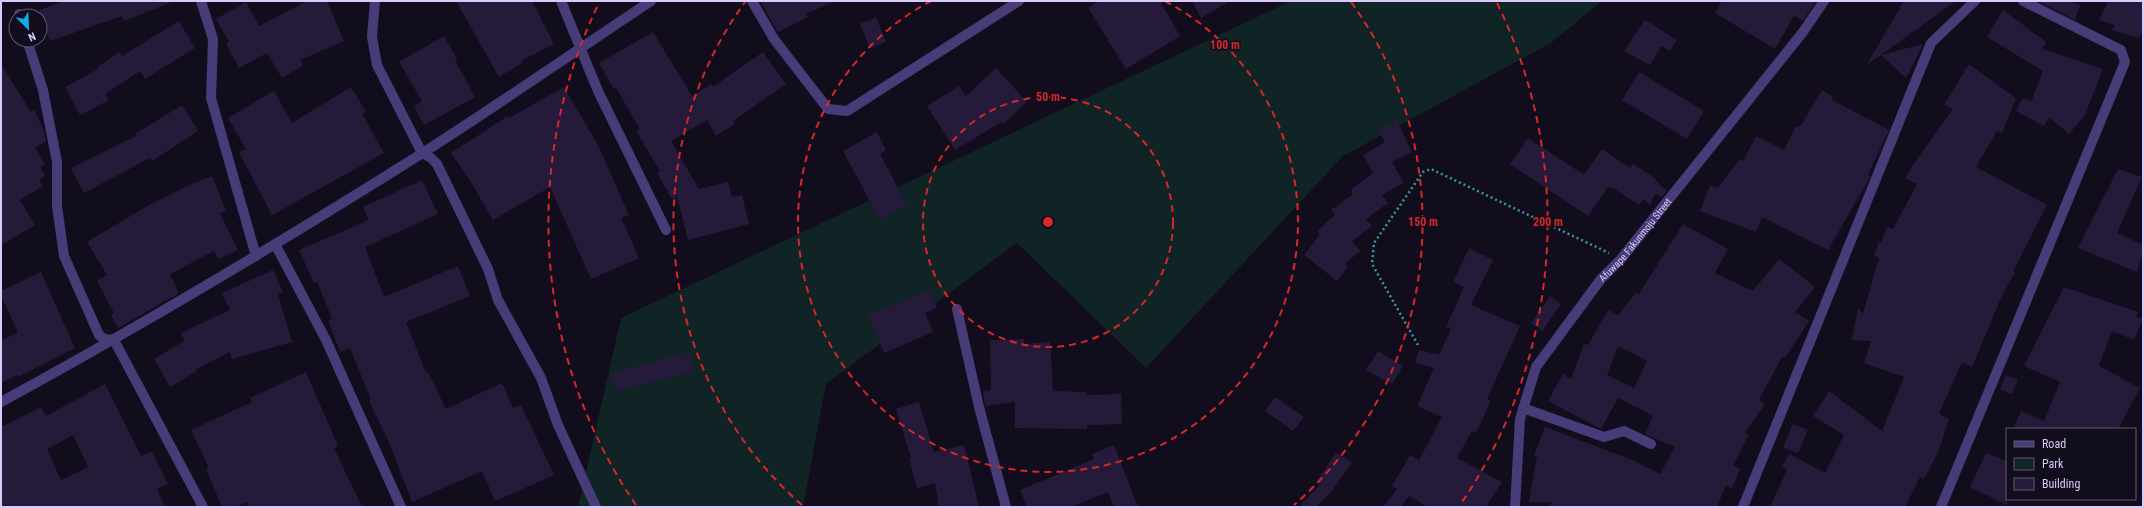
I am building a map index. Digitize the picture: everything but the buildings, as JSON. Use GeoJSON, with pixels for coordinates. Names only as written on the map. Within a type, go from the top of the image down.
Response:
{"type":"FeatureCollection","features":[{"type":"Feature","properties":{"kind":"street"},"geometry":{"type":"LineString","coordinates":[[201,1],[213,39],[211,98],[256,256]]}},
{"type":"Feature","properties":{"kind":"street"},"geometry":{"type":"LineString","coordinates":[[375,1],[372,37],[377,65],[422,153],[431,158],[437,164],[488,269],[498,300],[541,378],[558,425],[596,507]]}},
{"type":"Feature","properties":{"kind":"street"},"geometry":{"type":"LineString","coordinates":[[561,1],[582,47],[598,91],[666,230]]}},
{"type":"Feature","properties":{"kind":"street"},"geometry":{"type":"LineString","coordinates":[[1,402],[114,340],[256,256],[422,153],[651,1]]}},
{"type":"Feature","properties":{"kind":"street"},"geometry":{"type":"LineString","coordinates":[[752,1],[774,39],[828,110],[837,112],[847,111],[1019,1]]}},
{"type":"Feature","properties":{"kind":"street","name":"Afuwape Fakunmoju Street"},"geometry":{"type":"LineString","coordinates":[[1515,507],[1520,419],[1536,367],[1602,279],[1621,259],[1803,32],[1824,1]]}},
{"type":"Feature","properties":{"kind":"street"},"geometry":{"type":"LineString","coordinates":[[1742,507],[1931,43],[1975,1]]}},
{"type":"Feature","properties":{"kind":"street"},"geometry":{"type":"LineString","coordinates":[[1941,507],[2125,62],[2121,50],[2023,1]]}},
{"type":"Feature","properties":{"kind":"street"},"geometry":{"type":"LineString","coordinates":[[30,48],[43,90],[57,162],[57,206],[64,256],[99,335],[104,339],[114,340]]}},
{"type":"Feature","properties":{"kind":"street"},"geometry":{"type":"LineString","coordinates":[[275,244],[326,340],[401,507]]}},
{"type":"Feature","properties":{"kind":"street"},"geometry":{"type":"LineString","coordinates":[[957,309],[979,407],[1006,507]]}},
{"type":"Feature","properties":{"kind":"street"},"geometry":{"type":"LineString","coordinates":[[114,340],[203,507]]}},
{"type":"Feature","properties":{"kind":"street"},"geometry":{"type":"LineString","coordinates":[[1523,408],[1604,437],[1624,431],[1651,444]]}},
{"type":"Feature","properties":{"kind":"path"},"geometry":{"type":"LineString","coordinates":[[1418,345],[1372,264],[1371,254],[1374,243],[1423,172],[1431,169],[1621,259]]}},
{"type":"Feature","properties":{"kind":"green space"},"geometry":{"type":"Polygon","coordinates":[[[1291,1],[1602,1],[1551,43],[1343,156],[1146,368],[1017,243],[826,384],[803,507],[578,507],[621,318],[1291,1]]]}}]}
